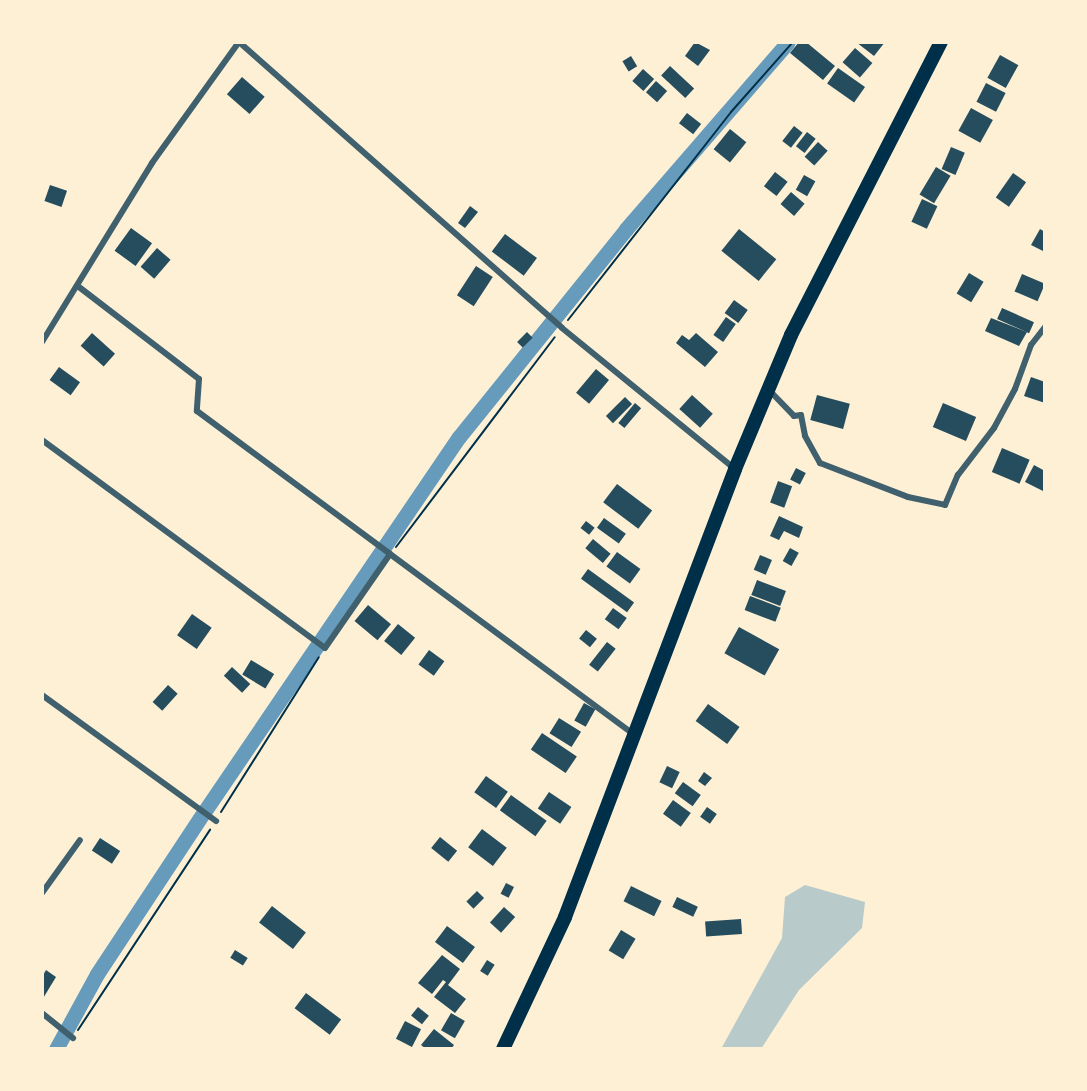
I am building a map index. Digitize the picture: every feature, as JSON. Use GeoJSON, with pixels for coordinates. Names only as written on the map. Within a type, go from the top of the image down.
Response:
{"type":"FeatureCollection","features":[{"type":"Feature","properties":{"kind":"highway"},"geometry":{"type":"LineString","coordinates":[[503,1049],[565,917],[768,389],[840,236],[941,42]]}},
{"type":"Feature","properties":{"kind":"street"},"geometry":{"type":"LineString","coordinates":[[42,342],[79,286],[152,163],[239,42],[562,328],[735,470]]}},
{"type":"Feature","properties":{"kind":"street"},"geometry":{"type":"LineString","coordinates":[[79,286],[199,379],[196,411],[634,734]]}},
{"type":"Feature","properties":{"kind":"street"},"geometry":{"type":"LineString","coordinates":[[768,389],[794,416],[801,415],[805,436],[820,463],[908,497],[945,505],[958,475],[994,428],[1015,390],[1031,345],[1045,327]]}},
{"type":"Feature","properties":{"kind":"street"},"geometry":{"type":"LineString","coordinates":[[42,440],[325,648],[390,554]]}},
{"type":"Feature","properties":{"kind":"street"},"geometry":{"type":"LineString","coordinates":[[42,695],[216,821]]}},
{"type":"Feature","properties":{"kind":"street"},"geometry":{"type":"LineString","coordinates":[[42,893],[45,883],[80,840]]}},
{"type":"Feature","properties":{"kind":"street"},"geometry":{"type":"LineString","coordinates":[[42,1013],[73,1038]]}},
{"type":"Feature","properties":{"kind":"path"},"geometry":{"type":"LineString","coordinates":[[390,554],[562,328],[731,112],[794,42]]}},
{"type":"Feature","properties":{"kind":"path"},"geometry":{"type":"LineString","coordinates":[[73,1038],[216,821],[325,648]]}},
{"type":"Feature","properties":{"kind":"shaded area"},"geometry":{"type":"Polygon","coordinates":[[[805,885],[865,902],[862,928],[799,990],[761,1049],[721,1049],[782,938],[785,897],[805,885]]]}},
{"type":"Feature","properties":{"kind":"building"},"geometry":{"type":"Polygon","coordinates":[[[695,42],[710,50],[698,66],[685,56],[695,42]]]}},
{"type":"Feature","properties":{"kind":"building"},"geometry":{"type":"Polygon","coordinates":[[[799,42],[806,42],[835,66],[823,80],[790,53],[799,42]]]}},
{"type":"Feature","properties":{"kind":"building"},"geometry":{"type":"Polygon","coordinates":[[[856,42],[885,42],[874,56],[856,42]]]}},
{"type":"Feature","properties":{"kind":"building"},"geometry":{"type":"Polygon","coordinates":[[[855,48],[872,63],[860,77],[843,62],[855,48]]]}},
{"type":"Feature","properties":{"kind":"building"},"geometry":{"type":"Polygon","coordinates":[[[1000,55],[1018,65],[1006,88],[987,78],[1000,55]]]}},
{"type":"Feature","properties":{"kind":"building"},"geometry":{"type":"Polygon","coordinates":[[[631,56],[637,66],[629,71],[622,61],[631,56]]]}},
{"type":"Feature","properties":{"kind":"building"},"geometry":{"type":"Polygon","coordinates":[[[670,66],[694,89],[685,98],[661,76],[670,66]]]}},
{"type":"Feature","properties":{"kind":"building"},"geometry":{"type":"Polygon","coordinates":[[[838,68],[865,87],[854,102],[827,84],[838,68]]]}},
{"type":"Feature","properties":{"kind":"building"},"geometry":{"type":"Polygon","coordinates":[[[643,69],[654,79],[643,91],[632,81],[643,69]]]}},
{"type":"Feature","properties":{"kind":"building"},"geometry":{"type":"Polygon","coordinates":[[[242,77],[265,97],[250,114],[227,94],[242,77]]]}},
{"type":"Feature","properties":{"kind":"building"},"geometry":{"type":"Polygon","coordinates":[[[656,81],[667,91],[657,102],[646,92],[656,81]]]}},
{"type":"Feature","properties":{"kind":"building"},"geometry":{"type":"Polygon","coordinates":[[[986,83],[1006,93],[996,112],[976,102],[986,83]]]}},
{"type":"Feature","properties":{"kind":"building"},"geometry":{"type":"Polygon","coordinates":[[[971,108],[993,120],[980,143],[958,131],[971,108]]]}},
{"type":"Feature","properties":{"kind":"building"},"geometry":{"type":"Polygon","coordinates":[[[687,113],[701,124],[693,134],[679,123],[687,113]]]}},
{"type":"Feature","properties":{"kind":"building"},"geometry":{"type":"Polygon","coordinates":[[[794,126],[803,133],[791,148],[782,141],[794,126]]]}},
{"type":"Feature","properties":{"kind":"building"},"geometry":{"type":"Polygon","coordinates":[[[730,129],[746,142],[730,162],[714,149],[730,129]]]}},
{"type":"Feature","properties":{"kind":"building"},"geometry":{"type":"Polygon","coordinates":[[[807,132],[816,139],[805,153],[796,146],[807,132]]]}},
{"type":"Feature","properties":{"kind":"building"},"geometry":{"type":"Polygon","coordinates":[[[818,142],[828,151],[814,166],[805,157],[818,142]]]}},
{"type":"Feature","properties":{"kind":"building"},"geometry":{"type":"Polygon","coordinates":[[[951,147],[965,153],[955,175],[942,169],[951,147]]]}},
{"type":"Feature","properties":{"kind":"building"},"geometry":{"type":"Polygon","coordinates":[[[936,167],[951,176],[934,203],[920,194],[936,167]]]}},
{"type":"Feature","properties":{"kind":"building"},"geometry":{"type":"Polygon","coordinates":[[[775,172],[788,182],[777,196],[764,186],[775,172]]]}},
{"type":"Feature","properties":{"kind":"building"},"geometry":{"type":"Polygon","coordinates":[[[1013,173],[1026,182],[1009,207],[996,198],[1013,173]]]}},
{"type":"Feature","properties":{"kind":"building"},"geometry":{"type":"Polygon","coordinates":[[[804,175],[815,181],[807,196],[796,190],[804,175]]]}},
{"type":"Feature","properties":{"kind":"building"},"geometry":{"type":"Polygon","coordinates":[[[50,185],[67,191],[61,207],[44,201],[50,185]]]}},
{"type":"Feature","properties":{"kind":"building"},"geometry":{"type":"Polygon","coordinates":[[[791,192],[805,204],[794,216],[781,204],[791,192]]]}},
{"type":"Feature","properties":{"kind":"building"},"geometry":{"type":"Polygon","coordinates":[[[922,199],[937,206],[927,229],[911,222],[922,199]]]}},
{"type":"Feature","properties":{"kind":"building"},"geometry":{"type":"Polygon","coordinates":[[[470,206],[478,212],[465,228],[458,223],[470,206]]]}},
{"type":"Feature","properties":{"kind":"building"},"geometry":{"type":"Polygon","coordinates":[[[131,228],[152,243],[136,266],[115,251],[131,228]]]}},
{"type":"Feature","properties":{"kind":"building"},"geometry":{"type":"Polygon","coordinates":[[[739,229],[776,259],[759,281],[721,251],[739,229]]]}},
{"type":"Feature","properties":{"kind":"building"},"geometry":{"type":"Polygon","coordinates":[[[1040,229],[1045,232],[1045,252],[1031,245],[1040,229]]]}},
{"type":"Feature","properties":{"kind":"building"},"geometry":{"type":"Polygon","coordinates":[[[505,234],[537,258],[524,276],[492,252],[505,234]]]}},
{"type":"Feature","properties":{"kind":"building"},"geometry":{"type":"Polygon","coordinates":[[[157,248],[171,260],[154,279],[141,267],[157,248]]]}},
{"type":"Feature","properties":{"kind":"building"},"geometry":{"type":"Polygon","coordinates":[[[476,266],[493,277],[474,306],[457,295],[476,266]]]}},
{"type":"Feature","properties":{"kind":"building"},"geometry":{"type":"Polygon","coordinates":[[[969,273],[984,282],[971,302],[957,294],[969,273]]]}},
{"type":"Feature","properties":{"kind":"building"},"geometry":{"type":"Polygon","coordinates":[[[1022,274],[1045,284],[1038,301],[1015,291],[1022,274]]]}},
{"type":"Feature","properties":{"kind":"building"},"geometry":{"type":"Polygon","coordinates":[[[734,300],[748,310],[738,323],[725,313],[734,300]]]}},
{"type":"Feature","properties":{"kind":"building"},"geometry":{"type":"Polygon","coordinates":[[[1002,308],[1034,322],[1029,333],[997,319],[1002,308]]]}},
{"type":"Feature","properties":{"kind":"building"},"geometry":{"type":"Polygon","coordinates":[[[726,317],[736,324],[723,342],[713,335],[726,317]]]}},
{"type":"Feature","properties":{"kind":"building"},"geometry":{"type":"Polygon","coordinates":[[[991,318],[1027,332],[1019,346],[985,331],[991,318]]]}},
{"type":"Feature","properties":{"kind":"building"},"geometry":{"type":"Polygon","coordinates":[[[527,332],[533,338],[523,348],[517,342],[527,332]]]}},
{"type":"Feature","properties":{"kind":"building"},"geometry":{"type":"Polygon","coordinates":[[[92,333],[115,354],[104,366],[81,346],[92,333]]]}},
{"type":"Feature","properties":{"kind":"building"},"geometry":{"type":"Polygon","coordinates":[[[696,333],[718,352],[705,367],[676,343],[682,335],[689,340],[696,333]]]}},
{"type":"Feature","properties":{"kind":"building"},"geometry":{"type":"Polygon","coordinates":[[[59,367],[80,382],[71,395],[50,380],[59,367]]]}},
{"type":"Feature","properties":{"kind":"building"},"geometry":{"type":"Polygon","coordinates":[[[596,369],[609,380],[589,404],[576,393],[596,369]]]}},
{"type":"Feature","properties":{"kind":"building"},"geometry":{"type":"Polygon","coordinates":[[[1031,377],[1045,382],[1045,403],[1024,396],[1031,377]]]}},
{"type":"Feature","properties":{"kind":"building"},"geometry":{"type":"Polygon","coordinates":[[[692,395],[713,414],[700,428],[679,409],[692,395]]]}},
{"type":"Feature","properties":{"kind":"building"},"geometry":{"type":"Polygon","coordinates":[[[817,395],[850,404],[843,429],[810,420],[817,395]]]}},
{"type":"Feature","properties":{"kind":"building"},"geometry":{"type":"Polygon","coordinates":[[[625,397],[632,404],[613,423],[606,416],[625,397]]]}},
{"type":"Feature","properties":{"kind":"building"},"geometry":{"type":"Polygon","coordinates":[[[635,403],[641,408],[624,428],[618,423],[635,403]]]}},
{"type":"Feature","properties":{"kind":"building"},"geometry":{"type":"Polygon","coordinates":[[[943,403],[976,417],[966,441],[933,427],[943,403]]]}},
{"type":"Feature","properties":{"kind":"building"},"geometry":{"type":"Polygon","coordinates":[[[1002,448],[1030,460],[1019,484],[992,472],[1002,448]]]}},
{"type":"Feature","properties":{"kind":"building"},"geometry":{"type":"Polygon","coordinates":[[[1034,465],[1045,471],[1045,492],[1025,482],[1034,465]]]}},
{"type":"Feature","properties":{"kind":"building"},"geometry":{"type":"Polygon","coordinates":[[[796,468],[806,473],[800,485],[790,480],[796,468]]]}},
{"type":"Feature","properties":{"kind":"building"},"geometry":{"type":"Polygon","coordinates":[[[778,481],[792,486],[784,508],[770,503],[778,481]]]}},
{"type":"Feature","properties":{"kind":"building"},"geometry":{"type":"Polygon","coordinates":[[[617,484],[652,510],[638,529],[603,502],[617,484]]]}},
{"type":"Feature","properties":{"kind":"building"},"geometry":{"type":"Polygon","coordinates":[[[779,516],[803,527],[799,538],[784,531],[779,540],[770,536],[779,516]]]}},
{"type":"Feature","properties":{"kind":"building"},"geometry":{"type":"Polygon","coordinates":[[[604,518],[626,534],[619,544],[597,528],[604,518]]]}},
{"type":"Feature","properties":{"kind":"building"},"geometry":{"type":"Polygon","coordinates":[[[586,521],[595,528],[589,535],[580,528],[586,521]]]}},
{"type":"Feature","properties":{"kind":"building"},"geometry":{"type":"Polygon","coordinates":[[[593,539],[611,554],[603,563],[585,548],[593,539]]]}},
{"type":"Feature","properties":{"kind":"building"},"geometry":{"type":"Polygon","coordinates":[[[790,548],[799,553],[791,566],[783,561],[790,548]]]}},
{"type":"Feature","properties":{"kind":"building"},"geometry":{"type":"Polygon","coordinates":[[[617,552],[640,569],[630,584],[606,567],[617,552]]]}},
{"type":"Feature","properties":{"kind":"building"},"geometry":{"type":"Polygon","coordinates":[[[760,555],[772,560],[766,575],[754,570],[760,555]]]}},
{"type":"Feature","properties":{"kind":"building"},"geometry":{"type":"Polygon","coordinates":[[[588,569],[634,603],[627,612],[581,579],[588,569]]]}},
{"type":"Feature","properties":{"kind":"building"},"geometry":{"type":"Polygon","coordinates":[[[757,580],[786,591],[780,606],[751,595],[757,580]]]}},
{"type":"Feature","properties":{"kind":"building"},"geometry":{"type":"Polygon","coordinates":[[[750,596],[781,608],[775,622],[745,610],[750,596]]]}},
{"type":"Feature","properties":{"kind":"building"},"geometry":{"type":"Polygon","coordinates":[[[368,605],[391,624],[377,640],[355,621],[368,605]]]}},
{"type":"Feature","properties":{"kind":"building"},"geometry":{"type":"Polygon","coordinates":[[[613,608],[627,618],[619,629],[605,619],[613,608]]]}},
{"type":"Feature","properties":{"kind":"building"},"geometry":{"type":"Polygon","coordinates":[[[192,614],[212,628],[197,649],[177,635],[192,614]]]}},
{"type":"Feature","properties":{"kind":"building"},"geometry":{"type":"Polygon","coordinates":[[[398,624],[415,638],[401,655],[384,641],[398,624]]]}},
{"type":"Feature","properties":{"kind":"building"},"geometry":{"type":"Polygon","coordinates":[[[739,627],[779,649],[765,676],[724,653],[739,627]]]}},
{"type":"Feature","properties":{"kind":"building"},"geometry":{"type":"Polygon","coordinates":[[[586,630],[597,639],[590,647],[579,639],[586,630]]]}},
{"type":"Feature","properties":{"kind":"building"},"geometry":{"type":"Polygon","coordinates":[[[607,642],[616,649],[598,672],[589,665],[607,642]]]}},
{"type":"Feature","properties":{"kind":"building"},"geometry":{"type":"Polygon","coordinates":[[[429,650],[444,661],[434,676],[418,665],[429,650]]]}},
{"type":"Feature","properties":{"kind":"building"},"geometry":{"type":"Polygon","coordinates":[[[251,660],[274,674],[265,688],[242,675],[251,660]]]}},
{"type":"Feature","properties":{"kind":"building"},"geometry":{"type":"Polygon","coordinates":[[[232,667],[250,684],[242,693],[224,676],[232,667]]]}},
{"type":"Feature","properties":{"kind":"building"},"geometry":{"type":"Polygon","coordinates":[[[168,685],[178,694],[162,711],[153,702],[168,685]]]}},
{"type":"Feature","properties":{"kind":"building"},"geometry":{"type":"Polygon","coordinates":[[[584,703],[595,709],[586,727],[574,720],[584,703]]]}},
{"type":"Feature","properties":{"kind":"building"},"geometry":{"type":"Polygon","coordinates":[[[708,704],[740,727],[727,744],[696,721],[708,704]]]}},
{"type":"Feature","properties":{"kind":"building"},"geometry":{"type":"Polygon","coordinates":[[[559,718],[581,732],[572,747],[549,733],[559,718]]]}},
{"type":"Feature","properties":{"kind":"building"},"geometry":{"type":"Polygon","coordinates":[[[542,733],[577,756],[566,773],[531,750],[542,733]]]}},
{"type":"Feature","properties":{"kind":"building"},"geometry":{"type":"Polygon","coordinates":[[[667,766],[680,772],[672,788],[659,782],[667,766]]]}},
{"type":"Feature","properties":{"kind":"building"},"geometry":{"type":"Polygon","coordinates":[[[704,772],[712,778],[705,786],[698,781],[704,772]]]}},
{"type":"Feature","properties":{"kind":"building"},"geometry":{"type":"Polygon","coordinates":[[[486,776],[508,792],[496,808],[474,792],[486,776]]]}},
{"type":"Feature","properties":{"kind":"building"},"geometry":{"type":"Polygon","coordinates":[[[683,782],[701,795],[693,806],[675,793],[683,782]]]}},
{"type":"Feature","properties":{"kind":"building"},"geometry":{"type":"Polygon","coordinates":[[[549,792],[571,807],[560,824],[538,809],[549,792]]]}},
{"type":"Feature","properties":{"kind":"building"},"geometry":{"type":"Polygon","coordinates":[[[511,795],[547,821],[535,836],[500,810],[511,795]]]}},
{"type":"Feature","properties":{"kind":"building"},"geometry":{"type":"Polygon","coordinates":[[[673,800],[691,813],[681,827],[663,814],[673,800]]]}},
{"type":"Feature","properties":{"kind":"building"},"geometry":{"type":"Polygon","coordinates":[[[707,807],[717,814],[710,824],[700,817],[707,807]]]}},
{"type":"Feature","properties":{"kind":"building"},"geometry":{"type":"Polygon","coordinates":[[[482,829],[507,848],[493,866],[468,847],[482,829]]]}},
{"type":"Feature","properties":{"kind":"building"},"geometry":{"type":"Polygon","coordinates":[[[440,837],[457,851],[448,862],[431,848],[440,837]]]}},
{"type":"Feature","properties":{"kind":"building"},"geometry":{"type":"Polygon","coordinates":[[[100,838],[120,851],[112,864],[92,851],[100,838]]]}},
{"type":"Feature","properties":{"kind":"building"},"geometry":{"type":"Polygon","coordinates":[[[506,883],[514,887],[509,898],[501,894],[506,883]]]}},
{"type":"Feature","properties":{"kind":"building"},"geometry":{"type":"Polygon","coordinates":[[[631,886],[662,901],[654,916],[624,901],[631,886]]]}},
{"type":"Feature","properties":{"kind":"building"},"geometry":{"type":"Polygon","coordinates":[[[477,891],[484,898],[473,909],[466,902],[477,891]]]}},
{"type":"Feature","properties":{"kind":"building"},"geometry":{"type":"Polygon","coordinates":[[[677,897],[698,907],[693,917],[672,907],[677,897]]]}},
{"type":"Feature","properties":{"kind":"building"},"geometry":{"type":"Polygon","coordinates":[[[272,906],[306,932],[293,949],[259,923],[272,906]]]}},
{"type":"Feature","properties":{"kind":"building"},"geometry":{"type":"Polygon","coordinates":[[[504,907],[515,917],[501,933],[490,923],[504,907]]]}},
{"type":"Feature","properties":{"kind":"building"},"geometry":{"type":"Polygon","coordinates":[[[741,919],[742,934],[706,936],[705,922],[741,919]]]}},
{"type":"Feature","properties":{"kind":"building"},"geometry":{"type":"Polygon","coordinates":[[[447,926],[475,947],[463,963],[435,942],[447,926]]]}},
{"type":"Feature","properties":{"kind":"building"},"geometry":{"type":"Polygon","coordinates":[[[621,930],[636,939],[623,959],[609,951],[621,930]]]}},
{"type":"Feature","properties":{"kind":"building"},"geometry":{"type":"Polygon","coordinates":[[[235,950],[248,958],[243,966],[230,958],[235,950]]]}},
{"type":"Feature","properties":{"kind":"building"},"geometry":{"type":"Polygon","coordinates":[[[442,955],[460,969],[448,985],[466,999],[455,1013],[434,997],[446,982],[443,980],[432,994],[418,983],[442,955]]]}},
{"type":"Feature","properties":{"kind":"building"},"geometry":{"type":"Polygon","coordinates":[[[487,960],[495,965],[488,976],[480,971],[487,960]]]}},
{"type":"Feature","properties":{"kind":"building"},"geometry":{"type":"Polygon","coordinates":[[[46,970],[56,977],[42,1000],[42,977],[46,970]]]}},
{"type":"Feature","properties":{"kind":"building"},"geometry":{"type":"Polygon","coordinates":[[[306,993],[341,1019],[330,1035],[295,1008],[306,993]]]}},
{"type":"Feature","properties":{"kind":"building"},"geometry":{"type":"Polygon","coordinates":[[[418,1007],[429,1016],[422,1024],[411,1016],[418,1007]]]}},
{"type":"Feature","properties":{"kind":"building"},"geometry":{"type":"Polygon","coordinates":[[[451,1013],[465,1021],[455,1038],[441,1030],[451,1013]]]}},
{"type":"Feature","properties":{"kind":"building"},"geometry":{"type":"Polygon","coordinates":[[[405,1021],[421,1029],[412,1047],[396,1039],[405,1021]]]}},
{"type":"Feature","properties":{"kind":"building"},"geometry":{"type":"Polygon","coordinates":[[[434,1029],[454,1045],[451,1049],[426,1049],[421,1045],[434,1029]]]}},
{"type":"Feature","properties":{"kind":"waterway"},"geometry":{"type":"LineString","coordinates":[[56,1049],[97,974],[204,812],[459,437],[626,229],[788,42]]}}]}
